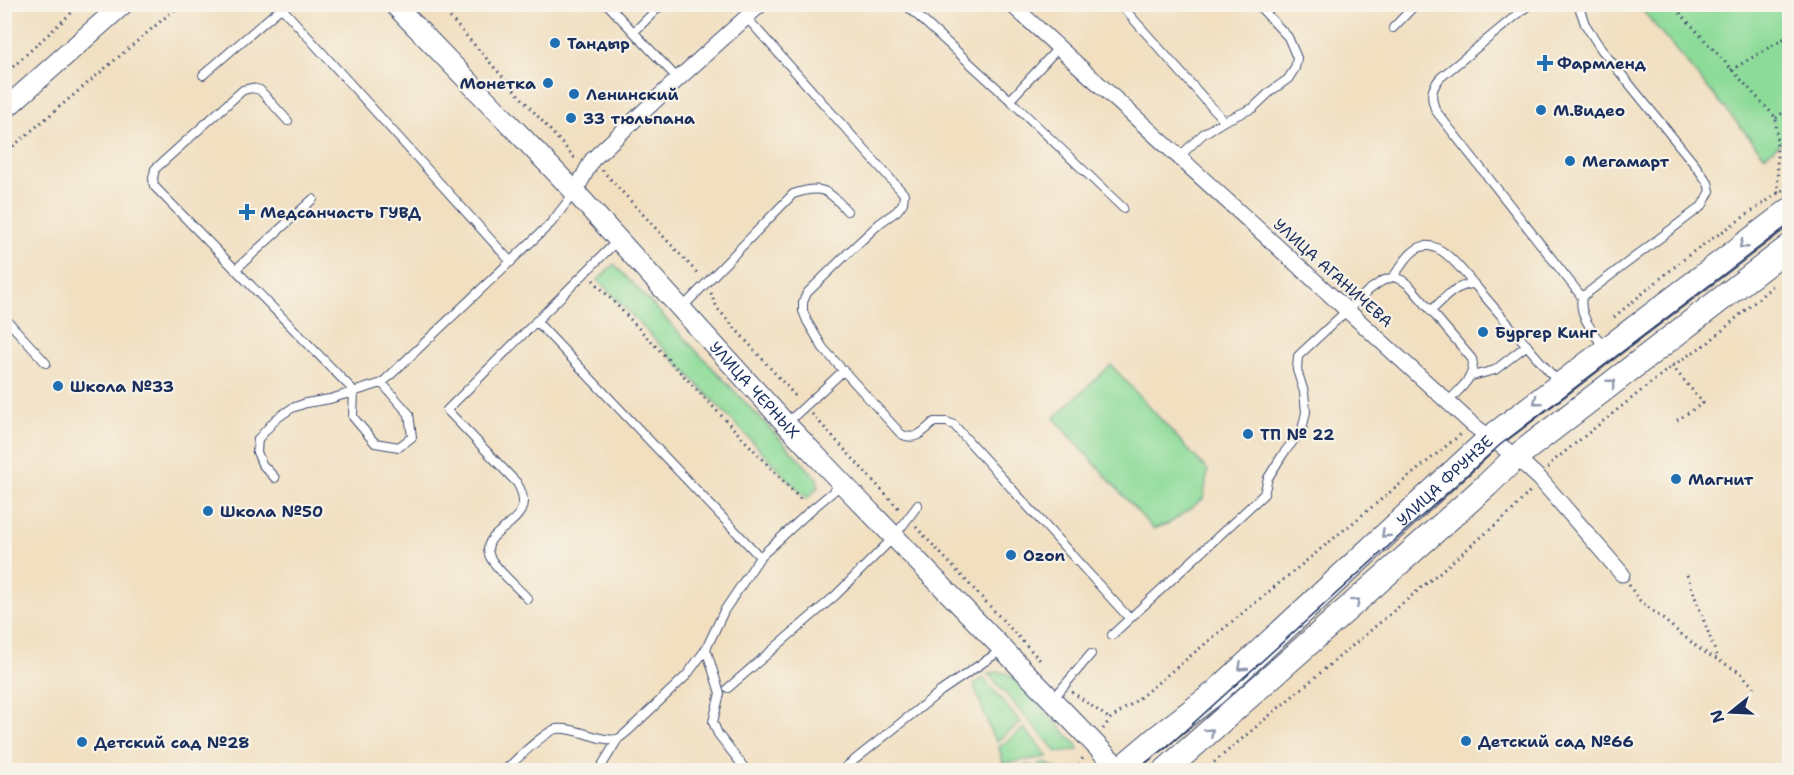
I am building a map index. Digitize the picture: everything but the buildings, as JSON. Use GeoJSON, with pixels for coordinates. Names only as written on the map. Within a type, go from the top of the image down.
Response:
{"type":"FeatureCollection","features":[{"type":"Feature","properties":{"kind":"main road","name":"УЛИЦА ФРУНЗЕ"},"geometry":{"type":"LineString","coordinates":[[1120,770],[1215,693],[1481,431],[1559,383],[1600,342],[1784,201]]}},
{"type":"Feature","properties":{"kind":"main road","name":"УЛИЦА ФРУНЗЕ"},"geometry":{"type":"LineString","coordinates":[[1166,771],[1516,457],[1788,249]]}},
{"type":"Feature","properties":{"kind":"street"},"geometry":{"type":"LineString","coordinates":[[4,110],[123,4]]}},
{"type":"Feature","properties":{"kind":"street","name":"УЛИЦА ЧЕРНЫХ"},"geometry":{"type":"LineString","coordinates":[[394,4],[575,192],[786,424],[894,537],[1004,649],[1059,693],[1120,770]]}},
{"type":"Feature","properties":{"kind":"street"},"geometry":{"type":"LineString","coordinates":[[575,192],[592,160],[761,4]]}},
{"type":"Feature","properties":{"kind":"street","name":"УЛИЦА АГАНИЧЕВА"},"geometry":{"type":"LineString","coordinates":[[1011,4],[1448,402],[1540,479],[1622,574]]}},
{"type":"Feature","properties":{"kind":"lane"},"geometry":{"type":"LineString","coordinates":[[607,4],[678,79]]}},
{"type":"Feature","properties":{"kind":"lane"},"geometry":{"type":"LineString","coordinates":[[633,32],[662,4]]}},
{"type":"Feature","properties":{"kind":"lane"},"geometry":{"type":"LineString","coordinates":[[905,4],[1123,208]]}},
{"type":"Feature","properties":{"kind":"lane"},"geometry":{"type":"LineString","coordinates":[[1120,4],[1224,121]]}},
{"type":"Feature","properties":{"kind":"lane"},"geometry":{"type":"LineString","coordinates":[[1179,156],[1203,134],[1224,121],[1253,108],[1288,79],[1294,68],[1297,58],[1288,37],[1257,4]]}},
{"type":"Feature","properties":{"kind":"lane"},"geometry":{"type":"LineString","coordinates":[[1393,28],[1416,4]]}},
{"type":"Feature","properties":{"kind":"lane"},"geometry":{"type":"LineString","coordinates":[[1530,4],[1440,78],[1431,93],[1432,102],[1436,111],[1582,297]]}},
{"type":"Feature","properties":{"kind":"lane"},"geometry":{"type":"LineString","coordinates":[[1578,4],[1585,24],[1600,49],[1695,165],[1708,183],[1710,192],[1702,206],[1582,297],[1583,315],[1600,342]]}},
{"type":"Feature","properties":{"kind":"lane"},"geometry":{"type":"LineString","coordinates":[[203,75],[282,6],[511,262]]}},
{"type":"Feature","properties":{"kind":"lane"},"geometry":{"type":"LineString","coordinates":[[747,18],[904,194],[903,203],[897,211],[880,223],[807,293],[803,302],[803,311],[813,333],[843,371],[905,437],[919,435],[934,422],[947,422],[954,425],[1129,618]]}},
{"type":"Feature","properties":{"kind":"lane"},"geometry":{"type":"LineString","coordinates":[[1010,100],[1059,47]]}},
{"type":"Feature","properties":{"kind":"lane"},"geometry":{"type":"LineString","coordinates":[[288,121],[260,90],[252,88],[243,90],[155,169],[154,186],[354,391],[353,417],[375,443],[399,447],[412,437],[409,414],[382,383]]}},
{"type":"Feature","properties":{"kind":"lane"},"geometry":{"type":"LineString","coordinates":[[682,309],[794,194],[818,189],[825,191],[847,211]]}},
{"type":"Feature","properties":{"kind":"lane"},"geometry":{"type":"LineString","coordinates":[[275,478],[262,464],[257,452],[258,439],[276,419],[292,408],[306,403],[330,399],[382,383],[551,223],[575,192]]}},
{"type":"Feature","properties":{"kind":"lane"},"geometry":{"type":"LineString","coordinates":[[235,270],[313,199]]}},
{"type":"Feature","properties":{"kind":"lane"},"geometry":{"type":"LineString","coordinates":[[528,599],[491,559],[488,549],[490,540],[521,513],[524,506],[522,491],[447,410],[618,240]]}},
{"type":"Feature","properties":{"kind":"lane"},"geometry":{"type":"LineString","coordinates":[[1112,635],[1264,494],[1268,478],[1302,430],[1306,412],[1304,392],[1297,370],[1298,356],[1369,290],[1393,277],[1414,250],[1423,246],[1442,249],[1559,383]]}},
{"type":"Feature","properties":{"kind":"lane"},"geometry":{"type":"LineString","coordinates":[[1393,277],[1410,286],[1472,359],[1474,366],[1472,376],[1448,402]]}},
{"type":"Feature","properties":{"kind":"lane"},"geometry":{"type":"LineString","coordinates":[[1431,311],[1452,290],[1474,284]]}},
{"type":"Feature","properties":{"kind":"lane"},"geometry":{"type":"LineString","coordinates":[[4,317],[46,363]]}},
{"type":"Feature","properties":{"kind":"lane"},"geometry":{"type":"LineString","coordinates":[[536,321],[760,557]]}},
{"type":"Feature","properties":{"kind":"lane"},"geometry":{"type":"LineString","coordinates":[[1472,376],[1495,370],[1527,345]]}},
{"type":"Feature","properties":{"kind":"lane"},"geometry":{"type":"LineString","coordinates":[[786,424],[843,371]]}},
{"type":"Feature","properties":{"kind":"lane"},"geometry":{"type":"LineString","coordinates":[[599,771],[618,739],[686,676],[706,649],[724,612],[760,557],[810,510],[843,484]]}},
{"type":"Feature","properties":{"kind":"lane"},"geometry":{"type":"LineString","coordinates":[[728,688],[836,595],[894,537],[918,505]]}},
{"type":"Feature","properties":{"kind":"lane"},"geometry":{"type":"LineString","coordinates":[[706,649],[720,693],[712,722],[718,734],[746,771]]}},
{"type":"Feature","properties":{"kind":"lane"},"geometry":{"type":"LineString","coordinates":[[842,771],[941,691],[1004,649]]}},
{"type":"Feature","properties":{"kind":"lane"},"geometry":{"type":"LineString","coordinates":[[1059,693],[1091,654]]}},
{"type":"Feature","properties":{"kind":"lane"},"geometry":{"type":"LineString","coordinates":[[505,771],[555,729],[573,730],[605,739],[618,739]]}},
{"type":"Feature","properties":{"kind":"path"},"geometry":{"type":"LineString","coordinates":[[4,75],[81,4]]}},
{"type":"Feature","properties":{"kind":"path"},"geometry":{"type":"LineString","coordinates":[[4,154],[182,4]]}},
{"type":"Feature","properties":{"kind":"path"},"geometry":{"type":"LineString","coordinates":[[438,4],[574,157],[592,160],[707,283],[717,308],[804,406],[1041,662]]}},
{"type":"Feature","properties":{"kind":"path"},"geometry":{"type":"LineString","coordinates":[[1672,4],[1776,118],[1784,201]]}},
{"type":"Feature","properties":{"kind":"path"},"geometry":{"type":"LineString","coordinates":[[1731,69],[1790,35]]}},
{"type":"Feature","properties":{"kind":"path"},"geometry":{"type":"LineString","coordinates":[[1776,118],[1790,107]]}},
{"type":"Feature","properties":{"kind":"path"},"geometry":{"type":"LineString","coordinates":[[1600,342],[1690,254],[1784,201],[1790,186]]}},
{"type":"Feature","properties":{"kind":"path"},"geometry":{"type":"LineString","coordinates":[[585,272],[810,510]]}},
{"type":"Feature","properties":{"kind":"path"},"geometry":{"type":"LineString","coordinates":[[1205,771],[1511,512],[1551,464],[1672,366],[1709,342],[1780,279]]}},
{"type":"Feature","properties":{"kind":"path"},"geometry":{"type":"LineString","coordinates":[[1672,366],[1703,403],[1676,421]]}},
{"type":"Feature","properties":{"kind":"path"},"geometry":{"type":"LineString","coordinates":[[1133,703],[1449,443],[1481,431]]}},
{"type":"Feature","properties":{"kind":"path"},"geometry":{"type":"LineString","coordinates":[[1622,574],[1638,599],[1701,650],[1741,673],[1756,690]]}},
{"type":"Feature","properties":{"kind":"path"},"geometry":{"type":"LineString","coordinates":[[1687,575],[1718,660]]}},
{"type":"Feature","properties":{"kind":"path"},"geometry":{"type":"LineString","coordinates":[[1059,693],[1110,719]]}},
{"type":"Feature","properties":{"kind":"green space"},"geometry":{"type":"Polygon","coordinates":[[[1638,5],[1789,5],[1789,136],[1765,156],[1638,5]]]}},
{"type":"Feature","properties":{"kind":"green space"},"geometry":{"type":"Polygon","coordinates":[[[614,264],[817,478],[818,487],[807,499],[598,280],[614,264]]]}},
{"type":"Feature","properties":{"kind":"green space"},"geometry":{"type":"Polygon","coordinates":[[[1111,365],[1208,471],[1203,499],[1170,523],[1153,529],[1054,418],[1111,365]]]}},
{"type":"Feature","properties":{"kind":"green space"},"geometry":{"type":"Polygon","coordinates":[[[1006,673],[1014,678],[1077,745],[1078,750],[1057,752],[988,674],[1006,673]]]}},
{"type":"Feature","properties":{"kind":"green space"},"geometry":{"type":"Polygon","coordinates":[[[983,678],[1021,723],[997,741],[992,735],[974,685],[983,678]]]}},
{"type":"Feature","properties":{"kind":"green space"},"geometry":{"type":"Polygon","coordinates":[[[1024,728],[1048,757],[1003,763],[999,747],[1024,728]]]}},
{"type":"Feature","properties":{"kind":"green space"},"geometry":{"type":"Polygon","coordinates":[[[1044,763],[1059,770],[996,770],[1000,767],[1006,769],[1014,765],[1020,768],[1028,765],[1035,768],[1044,763]]]}},
{"type":"Feature","properties":{"kind":"tram line"},"geometry":{"type":"LineString","coordinates":[[1135,770],[1166,748],[1500,445],[1790,224]]}},
{"type":"Feature","properties":{"kind":"place","name":"Тандыр"},"geometry":{"type":"Point","coordinates":[555,43]}},
{"type":"Feature","properties":{"kind":"place","name":"Фармленд"},"geometry":{"type":"Point","coordinates":[1545,63]}},
{"type":"Feature","properties":{"kind":"place","name":"Монетка"},"geometry":{"type":"Point","coordinates":[548,83]}},
{"type":"Feature","properties":{"kind":"place","name":"Ленинский"},"geometry":{"type":"Point","coordinates":[574,94]}},
{"type":"Feature","properties":{"kind":"place","name":"М.Видео"},"geometry":{"type":"Point","coordinates":[1541,110]}},
{"type":"Feature","properties":{"kind":"place","name":"33 тюльпана"},"geometry":{"type":"Point","coordinates":[571,118]}},
{"type":"Feature","properties":{"kind":"place","name":"Мегамарт"},"geometry":{"type":"Point","coordinates":[1570,161]}},
{"type":"Feature","properties":{"kind":"place","name":"Медсанчасть ГУВД"},"geometry":{"type":"Point","coordinates":[247,212]}},
{"type":"Feature","properties":{"kind":"place","name":"Бургер Кинг"},"geometry":{"type":"Point","coordinates":[1483,332]}},
{"type":"Feature","properties":{"kind":"place","name":"Школа №33"},"geometry":{"type":"Point","coordinates":[58,386]}},
{"type":"Feature","properties":{"kind":"place","name":"ТП № 22"},"geometry":{"type":"Point","coordinates":[1248,434]}},
{"type":"Feature","properties":{"kind":"place","name":"Магнит"},"geometry":{"type":"Point","coordinates":[1676,479]}},
{"type":"Feature","properties":{"kind":"place","name":"Школа №50"},"geometry":{"type":"Point","coordinates":[208,511]}},
{"type":"Feature","properties":{"kind":"place","name":"Ozon"},"geometry":{"type":"Point","coordinates":[1011,555]}},
{"type":"Feature","properties":{"kind":"place","name":"Детский сад №66"},"geometry":{"type":"Point","coordinates":[1466,741]}},
{"type":"Feature","properties":{"kind":"place","name":"Детский сад №28"},"geometry":{"type":"Point","coordinates":[82,742]}}]}
